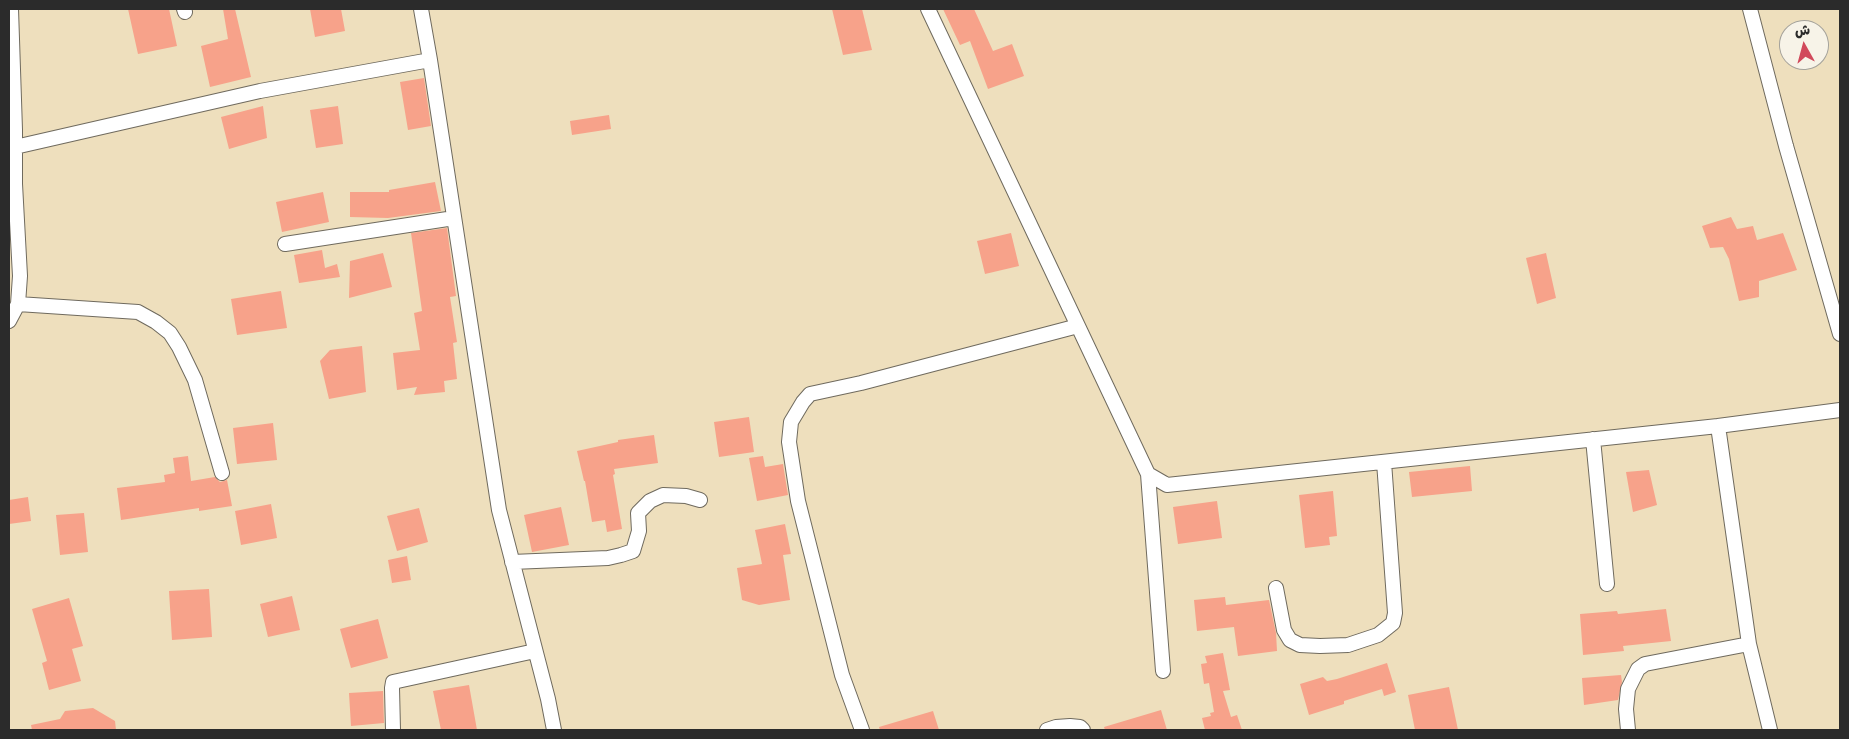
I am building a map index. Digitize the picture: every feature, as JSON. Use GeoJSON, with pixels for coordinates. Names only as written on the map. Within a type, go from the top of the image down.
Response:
{"type":"FeatureCollection","features":[{"type":"Feature","properties":{"kind":"street"},"geometry":{"type":"LineString","coordinates":[[9,321],[18,304],[20,276],[15,184],[11,9]]}},
{"type":"Feature","properties":{"kind":"street"},"geometry":{"type":"LineString","coordinates":[[421,9],[499,510],[554,730]]}},
{"type":"Feature","properties":{"kind":"street"},"geometry":{"type":"LineString","coordinates":[[928,9],[1148,474],[1162,671]]}},
{"type":"Feature","properties":{"kind":"street"},"geometry":{"type":"LineString","coordinates":[[1750,9],[1786,146],[1840,334]]}},
{"type":"Feature","properties":{"kind":"street"},"geometry":{"type":"LineString","coordinates":[[15,147],[260,91],[430,60]]}},
{"type":"Feature","properties":{"kind":"street"},"geometry":{"type":"LineString","coordinates":[[285,244],[454,218]]}},
{"type":"Feature","properties":{"kind":"street"},"geometry":{"type":"LineString","coordinates":[[18,304],[138,312],[156,322],[170,333],[195,380],[222,472]]}},
{"type":"Feature","properties":{"kind":"street"},"geometry":{"type":"LineString","coordinates":[[862,730],[842,675],[798,501],[789,442],[791,422],[810,394],[1078,326]]}},
{"type":"Feature","properties":{"kind":"street"},"geometry":{"type":"LineString","coordinates":[[1148,474],[1167,485],[1718,426],[1840,410]]}},
{"type":"Feature","properties":{"kind":"street"},"geometry":{"type":"LineString","coordinates":[[1718,426],[1750,644],[1770,730]]}},
{"type":"Feature","properties":{"kind":"street"},"geometry":{"type":"LineString","coordinates":[[1593,439],[1607,584]]}},
{"type":"Feature","properties":{"kind":"street"},"geometry":{"type":"LineString","coordinates":[[1276,588],[1284,630],[1290,640],[1300,645],[1348,645],[1378,635],[1393,623],[1395,613],[1384,462]]}},
{"type":"Feature","properties":{"kind":"street"},"geometry":{"type":"LineString","coordinates":[[512,562],[608,558],[621,555],[633,551],[639,532],[638,513],[650,501],[663,495],[686,496],[700,500]]}},
{"type":"Feature","properties":{"kind":"street"},"geometry":{"type":"LineString","coordinates":[[1628,730],[1626,710],[1628,689],[1638,669],[1645,664],[1750,644]]}},
{"type":"Feature","properties":{"kind":"street"},"geometry":{"type":"LineString","coordinates":[[393,730],[392,688],[394,682],[535,651]]}},
{"type":"Feature","properties":{"kind":"street"},"geometry":{"type":"LineString","coordinates":[[1047,730],[1070,726],[1080,727],[1083,730]]}},
{"type":"Feature","properties":{"kind":"building"},"geometry":{"type":"Polygon","coordinates":[[[128,9],[169,9],[177,46],[138,54],[128,9]]]}},
{"type":"Feature","properties":{"kind":"building"},"geometry":{"type":"Polygon","coordinates":[[[223,9],[235,9],[251,77],[210,87],[201,46],[228,39],[223,9]]]}},
{"type":"Feature","properties":{"kind":"building"},"geometry":{"type":"Polygon","coordinates":[[[310,9],[341,9],[345,31],[315,37],[310,9]]]}},
{"type":"Feature","properties":{"kind":"building"},"geometry":{"type":"Polygon","coordinates":[[[832,9],[862,9],[872,50],[843,55],[832,9]]]}},
{"type":"Feature","properties":{"kind":"building"},"geometry":{"type":"Polygon","coordinates":[[[943,9],[974,9],[993,51],[1012,44],[1024,76],[988,89],[970,41],[960,45],[943,9]]]}},
{"type":"Feature","properties":{"kind":"building"},"geometry":{"type":"Polygon","coordinates":[[[424,78],[431,126],[408,130],[400,82],[424,78]]]}},
{"type":"Feature","properties":{"kind":"building"},"geometry":{"type":"Polygon","coordinates":[[[263,106],[267,138],[229,149],[221,117],[263,106]]]}},
{"type":"Feature","properties":{"kind":"building"},"geometry":{"type":"Polygon","coordinates":[[[338,106],[343,144],[316,148],[310,110],[338,106]]]}},
{"type":"Feature","properties":{"kind":"building"},"geometry":{"type":"Polygon","coordinates":[[[609,115],[611,129],[572,135],[570,121],[609,115]]]}},
{"type":"Feature","properties":{"kind":"building"},"geometry":{"type":"Polygon","coordinates":[[[435,182],[441,211],[388,218],[350,217],[350,192],[389,192],[389,190],[435,182]]]}},
{"type":"Feature","properties":{"kind":"building"},"geometry":{"type":"Polygon","coordinates":[[[323,192],[329,222],[282,232],[276,202],[323,192]]]}},
{"type":"Feature","properties":{"kind":"building"},"geometry":{"type":"Polygon","coordinates":[[[1731,217],[1737,229],[1753,226],[1757,240],[1783,233],[1797,270],[1759,281],[1759,297],[1739,301],[1729,259],[1723,247],[1710,248],[1702,226],[1731,217]]]}},
{"type":"Feature","properties":{"kind":"building"},"geometry":{"type":"Polygon","coordinates":[[[447,228],[456,296],[450,297],[457,342],[453,343],[457,379],[444,381],[445,392],[414,395],[417,387],[397,390],[393,353],[420,350],[414,313],[422,311],[411,233],[447,228]]]}},
{"type":"Feature","properties":{"kind":"building"},"geometry":{"type":"Polygon","coordinates":[[[1011,233],[1019,266],[985,274],[977,241],[1011,233]]]}},
{"type":"Feature","properties":{"kind":"building"},"geometry":{"type":"Polygon","coordinates":[[[322,250],[325,268],[337,264],[340,277],[299,283],[294,255],[322,250]]]}},
{"type":"Feature","properties":{"kind":"building"},"geometry":{"type":"Polygon","coordinates":[[[383,253],[392,287],[349,298],[350,261],[383,253]]]}},
{"type":"Feature","properties":{"kind":"building"},"geometry":{"type":"Polygon","coordinates":[[[1546,253],[1556,298],[1537,304],[1526,258],[1546,253]]]}},
{"type":"Feature","properties":{"kind":"building"},"geometry":{"type":"Polygon","coordinates":[[[281,291],[287,328],[237,335],[231,299],[281,291]]]}},
{"type":"Feature","properties":{"kind":"building"},"geometry":{"type":"Polygon","coordinates":[[[362,346],[366,392],[329,399],[320,361],[330,350],[362,346]]]}},
{"type":"Feature","properties":{"kind":"building"},"geometry":{"type":"Polygon","coordinates":[[[749,417],[754,452],[719,457],[714,422],[749,417]]]}},
{"type":"Feature","properties":{"kind":"building"},"geometry":{"type":"Polygon","coordinates":[[[273,423],[277,460],[237,464],[233,428],[273,423]]]}},
{"type":"Feature","properties":{"kind":"building"},"geometry":{"type":"Polygon","coordinates":[[[654,435],[658,463],[614,469],[615,474],[613,475],[622,529],[607,532],[605,520],[592,522],[585,481],[577,451],[618,442],[618,440],[654,435]]]}},
{"type":"Feature","properties":{"kind":"building"},"geometry":{"type":"Polygon","coordinates":[[[188,456],[191,481],[215,477],[220,482],[227,480],[232,506],[199,511],[199,508],[121,520],[117,488],[165,482],[164,475],[175,473],[173,458],[188,456]]]}},
{"type":"Feature","properties":{"kind":"building"},"geometry":{"type":"Polygon","coordinates":[[[763,456],[765,467],[783,464],[788,495],[757,501],[749,458],[763,456]]]}},
{"type":"Feature","properties":{"kind":"building"},"geometry":{"type":"Polygon","coordinates":[[[1470,466],[1472,491],[1412,497],[1409,472],[1470,466]]]}},
{"type":"Feature","properties":{"kind":"building"},"geometry":{"type":"Polygon","coordinates":[[[1649,470],[1657,505],[1633,512],[1626,472],[1649,470]]]}},
{"type":"Feature","properties":{"kind":"building"},"geometry":{"type":"Polygon","coordinates":[[[1333,491],[1337,536],[1329,537],[1330,545],[1305,548],[1299,495],[1333,491]]]}},
{"type":"Feature","properties":{"kind":"building"},"geometry":{"type":"Polygon","coordinates":[[[28,497],[31,521],[9,524],[9,500],[28,497]]]}},
{"type":"Feature","properties":{"kind":"building"},"geometry":{"type":"Polygon","coordinates":[[[1217,501],[1222,538],[1178,544],[1173,507],[1217,501]]]}},
{"type":"Feature","properties":{"kind":"building"},"geometry":{"type":"Polygon","coordinates":[[[271,504],[277,538],[241,545],[235,511],[271,504]]]}},
{"type":"Feature","properties":{"kind":"building"},"geometry":{"type":"Polygon","coordinates":[[[561,507],[569,545],[532,552],[524,515],[561,507]]]}},
{"type":"Feature","properties":{"kind":"building"},"geometry":{"type":"Polygon","coordinates":[[[419,508],[428,542],[397,551],[387,516],[419,508]]]}},
{"type":"Feature","properties":{"kind":"building"},"geometry":{"type":"Polygon","coordinates":[[[84,513],[88,552],[60,555],[56,515],[84,513]]]}},
{"type":"Feature","properties":{"kind":"building"},"geometry":{"type":"Polygon","coordinates":[[[785,524],[791,554],[783,555],[790,600],[759,605],[742,600],[737,568],[762,564],[755,530],[785,524]]]}},
{"type":"Feature","properties":{"kind":"building"},"geometry":{"type":"Polygon","coordinates":[[[407,556],[411,580],[392,583],[388,560],[407,556]]]}},
{"type":"Feature","properties":{"kind":"building"},"geometry":{"type":"Polygon","coordinates":[[[209,589],[212,637],[172,640],[169,591],[209,589]]]}},
{"type":"Feature","properties":{"kind":"building"},"geometry":{"type":"Polygon","coordinates":[[[292,596],[300,630],[268,637],[260,604],[292,596]]]}},
{"type":"Feature","properties":{"kind":"building"},"geometry":{"type":"Polygon","coordinates":[[[1225,597],[1226,605],[1269,600],[1276,633],[1277,651],[1238,656],[1234,627],[1197,631],[1194,600],[1225,597]]]}},
{"type":"Feature","properties":{"kind":"building"},"geometry":{"type":"Polygon","coordinates":[[[69,598],[83,646],[72,649],[81,681],[49,690],[42,663],[47,661],[32,609],[69,598]]]}},
{"type":"Feature","properties":{"kind":"building"},"geometry":{"type":"Polygon","coordinates":[[[1666,609],[1671,641],[1623,646],[1624,651],[1583,655],[1580,614],[1617,611],[1618,614],[1666,609]]]}},
{"type":"Feature","properties":{"kind":"building"},"geometry":{"type":"Polygon","coordinates":[[[378,619],[388,658],[351,668],[340,629],[378,619]]]}},
{"type":"Feature","properties":{"kind":"building"},"geometry":{"type":"Polygon","coordinates":[[[1223,653],[1230,690],[1223,691],[1231,717],[1237,715],[1242,730],[1205,730],[1202,718],[1211,716],[1210,713],[1214,712],[1209,683],[1204,684],[1201,664],[1207,663],[1205,656],[1223,653]]]}},
{"type":"Feature","properties":{"kind":"building"},"geometry":{"type":"Polygon","coordinates":[[[1387,663],[1396,692],[1384,696],[1382,689],[1309,715],[1300,684],[1323,677],[1327,681],[1337,679],[1387,663]]]}},
{"type":"Feature","properties":{"kind":"building"},"geometry":{"type":"Polygon","coordinates":[[[1621,675],[1622,682],[1618,700],[1584,705],[1582,678],[1621,675]]]}},
{"type":"Feature","properties":{"kind":"building"},"geometry":{"type":"Polygon","coordinates":[[[469,685],[477,730],[441,730],[433,691],[469,685]]]}},
{"type":"Feature","properties":{"kind":"building"},"geometry":{"type":"Polygon","coordinates":[[[1449,687],[1458,730],[1415,730],[1408,695],[1449,687]]]}},
{"type":"Feature","properties":{"kind":"building"},"geometry":{"type":"Polygon","coordinates":[[[383,691],[384,723],[351,726],[349,693],[383,691]]]}},
{"type":"Feature","properties":{"kind":"building"},"geometry":{"type":"Polygon","coordinates":[[[93,708],[115,721],[116,730],[32,730],[31,725],[60,719],[65,711],[93,708]]]}},
{"type":"Feature","properties":{"kind":"building"},"geometry":{"type":"Polygon","coordinates":[[[1161,710],[1167,730],[1105,730],[1104,727],[1161,710]]]}},
{"type":"Feature","properties":{"kind":"building"},"geometry":{"type":"Polygon","coordinates":[[[933,711],[939,730],[880,730],[879,727],[933,711]]]}}]}
